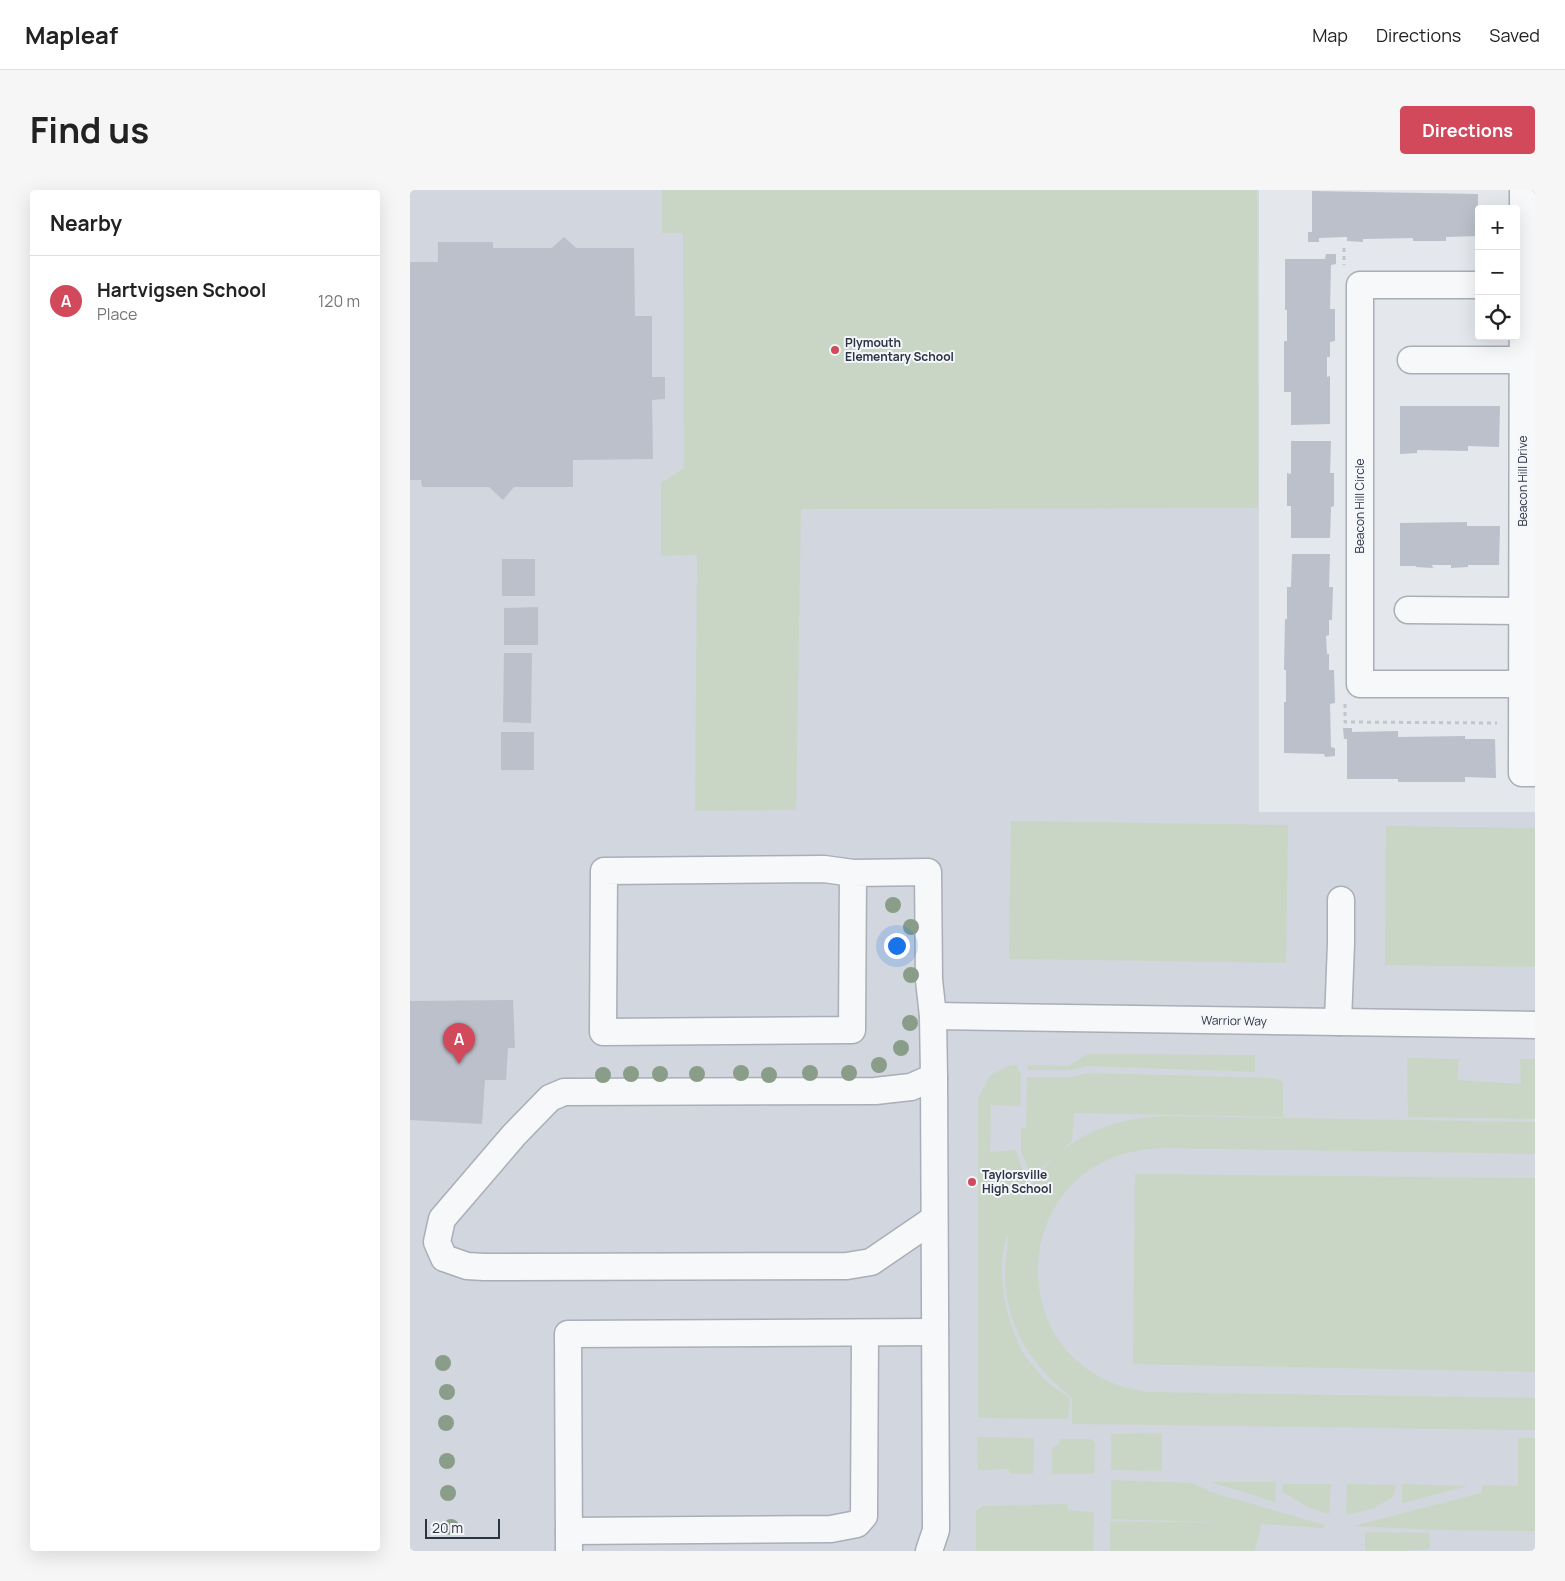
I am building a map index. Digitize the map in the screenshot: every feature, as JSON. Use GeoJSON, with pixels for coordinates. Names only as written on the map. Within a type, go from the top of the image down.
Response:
{"type":"FeatureCollection","features":[{"type":"Feature","properties":{"kind":"street","name":"Beacon Hill Drive"},"geometry":{"type":"LineString","coordinates":[[1523,190],[1520,285],[1529,475],[1529,549],[1522,611],[1523,684],[1528,773]]}},
{"type":"Feature","properties":{"kind":"street","name":"Beacon Hill Circle"},"geometry":{"type":"LineString","coordinates":[[1475,285],[1360,285],[1360,684],[1523,684]]}},
{"type":"Feature","properties":{"kind":"street"},"geometry":{"type":"LineString","coordinates":[[1411,360],[1523,360]]}},
{"type":"Feature","properties":{"kind":"street"},"geometry":{"type":"LineString","coordinates":[[1408,610],[1522,611]]}},
{"type":"Feature","properties":{"kind":"street"},"geometry":{"type":"LineString","coordinates":[[853,873],[852,1030],[603,1032],[604,871],[824,869],[853,873],[928,872],[929,980],[933,1016],[934,1076],[936,1530],[929,1551]]}},
{"type":"Feature","properties":{"kind":"street"},"geometry":{"type":"LineString","coordinates":[[1338,1022],[1341,900]]}},
{"type":"Feature","properties":{"kind":"street","name":"Warrior Way"},"geometry":{"type":"LineString","coordinates":[[933,1016],[1535,1025]]}},
{"type":"Feature","properties":{"kind":"street"},"geometry":{"type":"LineString","coordinates":[[934,1076],[911,1087],[875,1092],[564,1092],[550,1098],[514,1135],[442,1219],[437,1242],[444,1258],[467,1266],[484,1268],[847,1266],[871,1262],[934,1219]]}},
{"type":"Feature","properties":{"kind":"street"},"geometry":{"type":"LineString","coordinates":[[865,1333],[864,1516],[857,1524],[831,1528],[568,1541],[568,1334],[935,1332]]}},
{"type":"Feature","properties":{"kind":"shaded area","name":"Taylorsville High School"},"geometry":{"type":"Polygon","coordinates":[[[410,190],[1259,190],[1259,812],[1535,812],[1535,1551],[410,1551],[410,190]]]}},
{"type":"Feature","properties":{"kind":"green space"},"geometry":{"type":"Polygon","coordinates":[[[662,190],[1257,190],[1258,508],[801,509],[796,810],[695,811],[697,555],[661,556],[661,483],[684,468],[683,233],[662,233],[662,190]]]}},
{"type":"Feature","properties":{"kind":"green space"},"geometry":{"type":"Polygon","coordinates":[[[1011,821],[1288,825],[1286,963],[1009,959],[1011,821]]]}},
{"type":"Feature","properties":{"kind":"green space"},"geometry":{"type":"Polygon","coordinates":[[[1386,826],[1535,828],[1535,967],[1385,965],[1386,826]]]}},
{"type":"Feature","properties":{"kind":"green space"},"geometry":{"type":"Polygon","coordinates":[[[1087,1054],[1255,1055],[1255,1072],[1087,1066],[1071,1070],[1028,1070],[1027,1065],[1069,1066],[1087,1054]]]}},
{"type":"Feature","properties":{"kind":"green space"},"geometry":{"type":"Polygon","coordinates":[[[1407,1058],[1459,1059],[1457,1080],[1521,1084],[1520,1059],[1535,1059],[1535,1119],[1408,1117],[1407,1058]]]}},
{"type":"Feature","properties":{"kind":"green space"},"geometry":{"type":"Polygon","coordinates":[[[1016,1065],[1021,1074],[1020,1106],[991,1105],[990,1152],[1016,1150],[1027,1185],[1021,1202],[1039,1173],[1054,1158],[1043,1166],[1032,1179],[1021,1151],[1021,1129],[1026,1128],[1027,1077],[1072,1077],[1089,1073],[1274,1078],[1283,1082],[1283,1117],[1074,1113],[1072,1141],[1060,1152],[1084,1137],[1107,1126],[1146,1117],[1161,1116],[1535,1122],[1535,1154],[1160,1148],[1125,1153],[1105,1161],[1079,1178],[1060,1199],[1046,1225],[1039,1253],[1038,1282],[1044,1310],[1057,1337],[1076,1360],[1109,1382],[1128,1388],[1148,1392],[1535,1398],[1535,1430],[1072,1424],[1072,1398],[1035,1361],[1017,1332],[1011,1316],[1005,1281],[1008,1235],[1002,1262],[1002,1277],[1011,1323],[1021,1349],[1029,1361],[1050,1384],[1070,1398],[1068,1419],[978,1418],[978,1099],[990,1075],[1009,1066],[1016,1065]]]}},
{"type":"Feature","properties":{"kind":"green space"},"geometry":{"type":"Polygon","coordinates":[[[1135,1174],[1535,1178],[1535,1372],[1133,1364],[1135,1174]]]}},
{"type":"Feature","properties":{"kind":"green space"},"geometry":{"type":"Polygon","coordinates":[[[1162,1433],[1162,1471],[1111,1470],[1111,1434],[1162,1433]]]}},
{"type":"Feature","properties":{"kind":"green space"},"geometry":{"type":"Polygon","coordinates":[[[977,1437],[1034,1438],[1033,1474],[1011,1474],[1008,1469],[978,1470],[977,1437]]]}},
{"type":"Feature","properties":{"kind":"green space"},"geometry":{"type":"Polygon","coordinates":[[[1518,1438],[1535,1438],[1535,1531],[1438,1530],[1353,1526],[1481,1493],[1483,1485],[1518,1486],[1518,1438]]]}},
{"type":"Feature","properties":{"kind":"green space"},"geometry":{"type":"Polygon","coordinates":[[[1060,1439],[1090,1439],[1095,1442],[1094,1474],[1052,1474],[1052,1448],[1059,1445],[1060,1439]]]}},
{"type":"Feature","properties":{"kind":"green space"},"geometry":{"type":"Polygon","coordinates":[[[1111,1480],[1192,1483],[1214,1493],[1325,1525],[1324,1528],[1261,1524],[1255,1551],[1110,1551],[1110,1521],[1235,1523],[1111,1519],[1111,1480]]]}},
{"type":"Feature","properties":{"kind":"green space"},"geometry":{"type":"Polygon","coordinates":[[[1211,1482],[1276,1482],[1275,1502],[1211,1482]]]}},
{"type":"Feature","properties":{"kind":"green space"},"geometry":{"type":"Polygon","coordinates":[[[1283,1484],[1331,1484],[1329,1514],[1308,1507],[1282,1492],[1283,1484]]]}},
{"type":"Feature","properties":{"kind":"green space"},"geometry":{"type":"Polygon","coordinates":[[[1347,1484],[1396,1485],[1393,1497],[1374,1508],[1346,1515],[1347,1484]]]}},
{"type":"Feature","properties":{"kind":"green space"},"geometry":{"type":"Polygon","coordinates":[[[1402,1484],[1468,1486],[1402,1503],[1402,1484]]]}},
{"type":"Feature","properties":{"kind":"green space"},"geometry":{"type":"Polygon","coordinates":[[[1067,1504],[1068,1510],[1094,1512],[1093,1551],[976,1551],[976,1511],[983,1506],[1067,1504]]]}},
{"type":"Feature","properties":{"kind":"green space"},"geometry":{"type":"Polygon","coordinates":[[[1365,1532],[1429,1533],[1430,1549],[1365,1551],[1365,1532]]]}},
{"type":"Feature","properties":{"kind":"building"},"geometry":{"type":"Polygon","coordinates":[[[1312,191],[1478,194],[1478,205],[1475,205],[1475,236],[1446,237],[1446,241],[1413,241],[1413,238],[1363,239],[1363,242],[1347,241],[1347,237],[1319,238],[1319,242],[1308,242],[1308,232],[1312,232],[1312,191]]]}},
{"type":"Feature","properties":{"kind":"building"},"geometry":{"type":"Polygon","coordinates":[[[564,237],[576,248],[634,248],[635,316],[652,316],[652,377],[665,377],[665,399],[652,400],[653,459],[573,460],[573,487],[514,487],[503,500],[489,487],[422,487],[421,480],[410,480],[410,262],[438,262],[438,242],[493,242],[493,248],[552,248],[564,237]]]}},
{"type":"Feature","properties":{"kind":"building"},"geometry":{"type":"Polygon","coordinates":[[[1326,254],[1336,254],[1336,264],[1331,265],[1330,309],[1335,309],[1335,341],[1330,342],[1330,357],[1327,357],[1327,377],[1330,376],[1330,424],[1291,425],[1291,392],[1284,392],[1284,341],[1287,341],[1285,259],[1325,259],[1326,254]]]}},
{"type":"Feature","properties":{"kind":"building"},"geometry":{"type":"Polygon","coordinates":[[[1400,406],[1500,406],[1499,447],[1468,446],[1468,451],[1417,450],[1417,453],[1400,454],[1400,406]]]}},
{"type":"Feature","properties":{"kind":"building"},"geometry":{"type":"Polygon","coordinates":[[[1291,441],[1331,441],[1330,473],[1334,473],[1334,506],[1331,507],[1330,538],[1291,538],[1291,506],[1287,506],[1287,473],[1291,474],[1291,441]]]}},
{"type":"Feature","properties":{"kind":"building"},"geometry":{"type":"Polygon","coordinates":[[[1467,522],[1467,526],[1500,526],[1499,565],[1468,565],[1468,567],[1451,568],[1451,565],[1432,565],[1433,568],[1400,566],[1400,523],[1467,522]]]}},
{"type":"Feature","properties":{"kind":"building"},"geometry":{"type":"Polygon","coordinates":[[[1292,554],[1330,554],[1329,587],[1333,587],[1332,620],[1329,620],[1329,635],[1326,636],[1329,670],[1334,670],[1335,703],[1330,704],[1331,747],[1335,748],[1335,756],[1325,757],[1324,754],[1284,753],[1284,702],[1286,702],[1286,670],[1284,670],[1285,619],[1287,619],[1287,587],[1291,587],[1292,554]]]}},
{"type":"Feature","properties":{"kind":"building"},"geometry":{"type":"Polygon","coordinates":[[[502,559],[535,559],[535,596],[502,596],[502,559]]]}},
{"type":"Feature","properties":{"kind":"building"},"geometry":{"type":"Polygon","coordinates":[[[538,607],[538,645],[504,645],[504,608],[538,607]]]}},
{"type":"Feature","properties":{"kind":"building"},"geometry":{"type":"Polygon","coordinates":[[[504,653],[532,653],[531,723],[503,722],[504,653]]]}},
{"type":"Feature","properties":{"kind":"building"},"geometry":{"type":"Polygon","coordinates":[[[1343,728],[1352,728],[1352,732],[1398,731],[1398,737],[1465,736],[1465,739],[1495,739],[1496,778],[1465,777],[1465,782],[1398,782],[1398,779],[1347,779],[1347,739],[1344,739],[1343,728]]]}},
{"type":"Feature","properties":{"kind":"building"},"geometry":{"type":"Polygon","coordinates":[[[501,732],[534,732],[534,770],[501,770],[501,732]]]}},
{"type":"Feature","properties":{"kind":"building"},"geometry":{"type":"Polygon","coordinates":[[[513,1000],[515,1048],[508,1048],[506,1080],[485,1080],[482,1124],[410,1120],[410,1001],[513,1000]]]}},
{"type":"Feature","properties":{"kind":"place","name":"Plymouth Elementary School"},"geometry":{"type":"Point","coordinates":[835,350]}},
{"type":"Feature","properties":{"kind":"place","name":"Hartvigsen School"},"geometry":{"type":"Point","coordinates":[459,1064]}},
{"type":"Feature","properties":{"kind":"place","name":"Taylorsville High School"},"geometry":{"type":"Point","coordinates":[972,1182]}}]}
